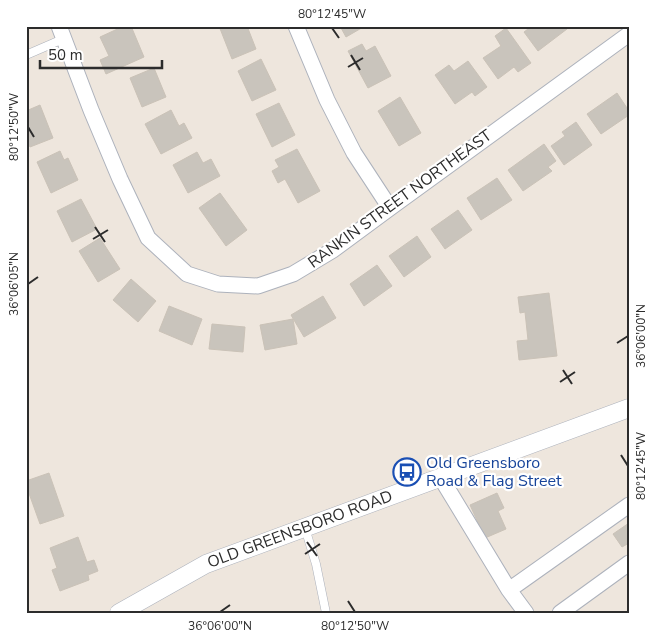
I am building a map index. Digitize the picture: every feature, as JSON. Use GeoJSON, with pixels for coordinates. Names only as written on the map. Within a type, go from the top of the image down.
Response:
{"type":"FeatureCollection","features":[{"type":"Feature","properties":{"kind":"street"},"geometry":{"type":"LineString","coordinates":[[296,26],[326,100],[354,153],[390,208]]}},
{"type":"Feature","properties":{"kind":"street","name":"RANKIN STREET NORTHEAST"},"geometry":{"type":"LineString","coordinates":[[61,33],[90,110],[148,238],[188,274],[218,284],[258,286],[293,274],[334,250],[629,34]]}},
{"type":"Feature","properties":{"kind":"street","name":"OLD GREENSBORO ROAD"},"geometry":{"type":"LineString","coordinates":[[119,613],[206,564],[629,408]]}},
{"type":"Feature","properties":{"kind":"street"},"geometry":{"type":"LineString","coordinates":[[441,478],[509,590],[526,613]]}},
{"type":"Feature","properties":{"kind":"street"},"geometry":{"type":"LineString","coordinates":[[509,590],[629,505]]}},
{"type":"Feature","properties":{"kind":"street"},"geometry":{"type":"LineString","coordinates":[[560,613],[629,564]]}},
{"type":"Feature","properties":{"kind":"lane"},"geometry":{"type":"LineString","coordinates":[[26,55],[61,33]]}},
{"type":"Feature","properties":{"kind":"lane"},"geometry":{"type":"LineString","coordinates":[[305,528],[316,564],[326,613]]}},
{"type":"Feature","properties":{"kind":"building"},"geometry":{"type":"Polygon","coordinates":[[[124,26],[131,26],[144,57],[106,74],[100,60],[109,56],[100,37],[124,26]]]}},
{"type":"Feature","properties":{"kind":"building"},"geometry":{"type":"Polygon","coordinates":[[[219,26],[247,26],[256,49],[232,59],[219,26]]]}},
{"type":"Feature","properties":{"kind":"building"},"geometry":{"type":"Polygon","coordinates":[[[340,26],[365,26],[346,37],[340,26]]]}},
{"type":"Feature","properties":{"kind":"building"},"geometry":{"type":"Polygon","coordinates":[[[532,26],[565,26],[567,29],[538,51],[524,32],[532,26]]]}},
{"type":"Feature","properties":{"kind":"building"},"geometry":{"type":"Polygon","coordinates":[[[506,28],[531,63],[518,72],[514,67],[498,79],[483,58],[501,46],[495,36],[506,28]]]}},
{"type":"Feature","properties":{"kind":"building"},"geometry":{"type":"Polygon","coordinates":[[[362,44],[366,51],[375,46],[391,76],[368,88],[348,51],[362,44]]]}},
{"type":"Feature","properties":{"kind":"building"},"geometry":{"type":"Polygon","coordinates":[[[261,59],[276,90],[252,101],[238,71],[261,59]]]}},
{"type":"Feature","properties":{"kind":"building"},"geometry":{"type":"Polygon","coordinates":[[[468,61],[487,87],[475,96],[472,92],[455,104],[435,75],[449,65],[454,71],[468,61]]]}},
{"type":"Feature","properties":{"kind":"building"},"geometry":{"type":"Polygon","coordinates":[[[154,68],[166,97],[142,107],[130,78],[154,68]]]}},
{"type":"Feature","properties":{"kind":"building"},"geometry":{"type":"Polygon","coordinates":[[[617,93],[629,111],[629,115],[601,134],[587,114],[617,93]]]}},
{"type":"Feature","properties":{"kind":"building"},"geometry":{"type":"Polygon","coordinates":[[[400,97],[421,133],[399,146],[378,111],[400,97]]]}},
{"type":"Feature","properties":{"kind":"building"},"geometry":{"type":"Polygon","coordinates":[[[279,103],[295,135],[272,147],[256,114],[279,103]]]}},
{"type":"Feature","properties":{"kind":"building"},"geometry":{"type":"Polygon","coordinates":[[[40,105],[53,138],[30,147],[26,138],[26,111],[40,105]]]}},
{"type":"Feature","properties":{"kind":"building"},"geometry":{"type":"Polygon","coordinates":[[[171,110],[179,126],[184,123],[192,138],[161,154],[145,124],[171,110]]]}},
{"type":"Feature","properties":{"kind":"building"},"geometry":{"type":"Polygon","coordinates":[[[576,122],[592,145],[564,165],[551,146],[565,136],[562,132],[576,122]]]}},
{"type":"Feature","properties":{"kind":"building"},"geometry":{"type":"Polygon","coordinates":[[[544,144],[556,161],[548,167],[552,171],[523,191],[508,170],[544,144]]]}},
{"type":"Feature","properties":{"kind":"building"},"geometry":{"type":"Polygon","coordinates":[[[297,149],[320,191],[298,203],[285,179],[278,183],[272,171],[279,167],[275,160],[297,149]]]}},
{"type":"Feature","properties":{"kind":"building"},"geometry":{"type":"Polygon","coordinates":[[[60,151],[64,160],[68,158],[78,180],[51,193],[37,162],[60,151]]]}},
{"type":"Feature","properties":{"kind":"building"},"geometry":{"type":"Polygon","coordinates":[[[197,152],[203,163],[211,159],[220,176],[188,193],[173,165],[197,152]]]}},
{"type":"Feature","properties":{"kind":"building"},"geometry":{"type":"Polygon","coordinates":[[[497,178],[512,200],[481,220],[467,198],[497,178]]]}},
{"type":"Feature","properties":{"kind":"building"},"geometry":{"type":"Polygon","coordinates":[[[220,193],[247,230],[226,246],[199,208],[220,193]]]}},
{"type":"Feature","properties":{"kind":"building"},"geometry":{"type":"Polygon","coordinates":[[[81,199],[97,229],[72,242],[57,211],[81,199]]]}},
{"type":"Feature","properties":{"kind":"building"},"geometry":{"type":"Polygon","coordinates":[[[458,210],[472,230],[445,249],[431,229],[458,210]]]}},
{"type":"Feature","properties":{"kind":"building"},"geometry":{"type":"Polygon","coordinates":[[[417,236],[431,257],[404,277],[389,256],[417,236]]]}},
{"type":"Feature","properties":{"kind":"building"},"geometry":{"type":"Polygon","coordinates":[[[100,238],[120,269],[98,282],[79,251],[100,238]]]}},
{"type":"Feature","properties":{"kind":"building"},"geometry":{"type":"Polygon","coordinates":[[[377,265],[392,286],[364,306],[350,284],[377,265]]]}},
{"type":"Feature","properties":{"kind":"building"},"geometry":{"type":"Polygon","coordinates":[[[131,279],[156,301],[138,322],[113,300],[131,279]]]}},
{"type":"Feature","properties":{"kind":"building"},"geometry":{"type":"Polygon","coordinates":[[[549,293],[557,356],[519,360],[517,341],[528,340],[525,312],[520,313],[518,297],[549,293]]]}},
{"type":"Feature","properties":{"kind":"building"},"geometry":{"type":"Polygon","coordinates":[[[323,296],[336,318],[304,337],[291,315],[323,296]]]}},
{"type":"Feature","properties":{"kind":"building"},"geometry":{"type":"Polygon","coordinates":[[[169,306],[202,319],[192,345],[159,331],[169,306]]]}},
{"type":"Feature","properties":{"kind":"building"},"geometry":{"type":"Polygon","coordinates":[[[293,319],[297,344],[265,350],[260,325],[293,319]]]}},
{"type":"Feature","properties":{"kind":"building"},"geometry":{"type":"Polygon","coordinates":[[[212,324],[245,327],[243,352],[209,349],[212,324]]]}},
{"type":"Feature","properties":{"kind":"building"},"geometry":{"type":"Polygon","coordinates":[[[49,473],[64,516],[40,524],[26,481],[49,473]]]}},
{"type":"Feature","properties":{"kind":"building"},"geometry":{"type":"Polygon","coordinates":[[[497,493],[504,508],[498,511],[506,529],[485,538],[470,505],[497,493]]]}},
{"type":"Feature","properties":{"kind":"building"},"geometry":{"type":"Polygon","coordinates":[[[629,523],[629,543],[622,547],[613,534],[629,523]]]}},
{"type":"Feature","properties":{"kind":"building"},"geometry":{"type":"Polygon","coordinates":[[[78,537],[87,562],[94,560],[98,571],[88,575],[89,580],[60,591],[52,570],[57,568],[50,548],[78,537]]]}},
{"type":"Feature","properties":{"kind":"place","name":"Old Greensboro Road & Flag Street"},"geometry":{"type":"Point","coordinates":[407,472]}}]}
